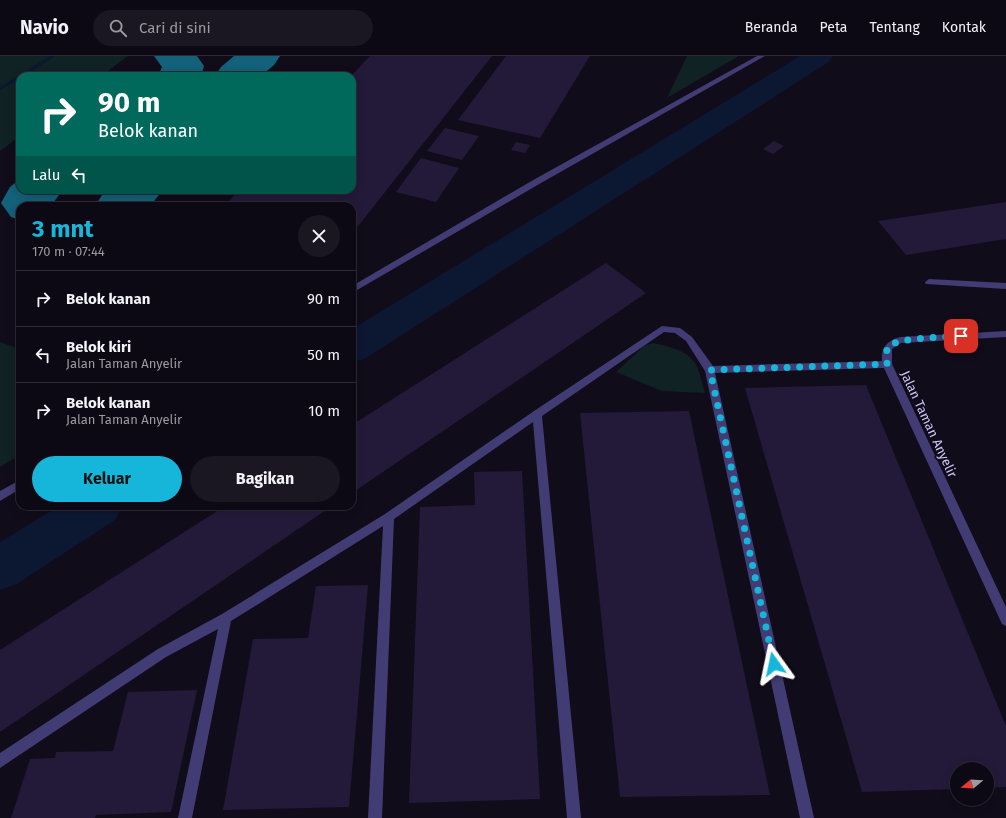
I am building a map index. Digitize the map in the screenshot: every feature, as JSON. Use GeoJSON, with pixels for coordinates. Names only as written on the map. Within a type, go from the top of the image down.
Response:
{"type":"FeatureCollection","features":[{"type":"Feature","properties":{"kind":"street"},"geometry":{"type":"LineString","coordinates":[[356,288],[538,181],[762,56]]}},
{"type":"Feature","properties":{"kind":"street"},"geometry":{"type":"LineString","coordinates":[[929,282],[1006,286]]}},
{"type":"Feature","properties":{"kind":"street"},"geometry":{"type":"LineString","coordinates":[[0,761],[162,653],[226,618],[389,517],[662,329],[677,330],[689,339],[710,370],[807,818]]}},
{"type":"Feature","properties":{"kind":"street","name":"Jalan Taman Anyelir"},"geometry":{"type":"LineString","coordinates":[[1006,334],[900,340],[890,344],[886,350],[887,364],[1006,620]]}},
{"type":"Feature","properties":{"kind":"street"},"geometry":{"type":"LineString","coordinates":[[710,370],[887,364]]}},
{"type":"Feature","properties":{"kind":"street"},"geometry":{"type":"LineString","coordinates":[[537,414],[574,818]]}},
{"type":"Feature","properties":{"kind":"street"},"geometry":{"type":"LineString","coordinates":[[0,496],[16,486]]}},
{"type":"Feature","properties":{"kind":"street"},"geometry":{"type":"LineString","coordinates":[[375,818],[389,517]]}},
{"type":"Feature","properties":{"kind":"street"},"geometry":{"type":"LineString","coordinates":[[186,818],[226,618]]}},
{"type":"Feature","properties":{"kind":"shaded area"},"geometry":{"type":"Polygon","coordinates":[[[0,56],[128,56],[106,72],[16,72],[16,139],[0,151],[0,56]]]}},
{"type":"Feature","properties":{"kind":"shaded area"},"geometry":{"type":"Polygon","coordinates":[[[687,56],[739,56],[667,98],[687,56]]]}},
{"type":"Feature","properties":{"kind":"shaded area"},"geometry":{"type":"Polygon","coordinates":[[[0,342],[16,348],[16,457],[0,467],[0,342]]]}},
{"type":"Feature","properties":{"kind":"shaded area"},"geometry":{"type":"Polygon","coordinates":[[[653,343],[676,349],[687,355],[695,363],[705,393],[662,391],[616,372],[644,346],[653,343]]]}},
{"type":"Feature","properties":{"kind":"building"},"geometry":{"type":"Polygon","coordinates":[[[370,56],[492,56],[356,229],[356,202],[228,202],[236,194],[356,194],[355,72],[370,56]]]}},
{"type":"Feature","properties":{"kind":"building"},"geometry":{"type":"Polygon","coordinates":[[[506,56],[590,56],[540,138],[458,120],[506,56]]]}},
{"type":"Feature","properties":{"kind":"building"},"geometry":{"type":"Polygon","coordinates":[[[445,128],[479,136],[462,160],[427,151],[445,128]]]}},
{"type":"Feature","properties":{"kind":"building"},"geometry":{"type":"Polygon","coordinates":[[[774,141],[784,146],[773,154],[763,149],[774,141]]]}},
{"type":"Feature","properties":{"kind":"building"},"geometry":{"type":"Polygon","coordinates":[[[516,142],[530,145],[525,153],[511,150],[516,142]]]}},
{"type":"Feature","properties":{"kind":"building"},"geometry":{"type":"Polygon","coordinates":[[[421,158],[459,168],[436,202],[396,192],[421,158]]]}},
{"type":"Feature","properties":{"kind":"building"},"geometry":{"type":"Polygon","coordinates":[[[1006,202],[1006,239],[906,255],[878,221],[1006,202]]]}},
{"type":"Feature","properties":{"kind":"building"},"geometry":{"type":"Polygon","coordinates":[[[606,263],[646,293],[356,490],[356,422],[606,263]]]}},
{"type":"Feature","properties":{"kind":"building"},"geometry":{"type":"Polygon","coordinates":[[[866,385],[1006,726],[1006,787],[994,788],[994,762],[950,762],[950,789],[862,792],[745,388],[866,385]]]}},
{"type":"Feature","properties":{"kind":"building"},"geometry":{"type":"Polygon","coordinates":[[[689,411],[770,795],[620,797],[580,413],[689,411]]]}},
{"type":"Feature","properties":{"kind":"building"},"geometry":{"type":"Polygon","coordinates":[[[522,471],[540,799],[409,803],[420,507],[475,505],[474,472],[522,471]]]}},
{"type":"Feature","properties":{"kind":"building"},"geometry":{"type":"Polygon","coordinates":[[[219,510],[326,510],[0,732],[0,650],[219,510]]]}},
{"type":"Feature","properties":{"kind":"building"},"geometry":{"type":"Polygon","coordinates":[[[368,585],[349,807],[223,810],[253,639],[308,638],[316,586],[368,585]]]}},
{"type":"Feature","properties":{"kind":"building"},"geometry":{"type":"Polygon","coordinates":[[[197,690],[171,812],[96,815],[95,818],[11,818],[30,759],[55,758],[56,752],[113,751],[128,692],[197,690]]]}},
{"type":"Feature","properties":{"kind":"waterway"},"geometry":{"type":"LineString","coordinates":[[28,72],[53,56]]}},
{"type":"Feature","properties":{"kind":"waterway"},"geometry":{"type":"LineString","coordinates":[[356,345],[819,56]]}},
{"type":"Feature","properties":{"kind":"waterway"},"geometry":{"type":"LineString","coordinates":[[0,89],[16,79]]}},
{"type":"Feature","properties":{"kind":"waterway"},"geometry":{"type":"LineString","coordinates":[[0,568],[93,510]]}},
{"type":"Feature","properties":{"kind":"taxiway"},"geometry":{"type":"LineString","coordinates":[[175,56],[183,66],[182,72]]}},
{"type":"Feature","properties":{"kind":"taxiway"},"geometry":{"type":"LineString","coordinates":[[241,72],[259,56]]}},
{"type":"Feature","properties":{"kind":"taxiway"},"geometry":{"type":"LineString","coordinates":[[26,202],[28,198],[33,194]]}},
{"type":"Feature","properties":{"kind":"taxiway"},"geometry":{"type":"LineString","coordinates":[[124,202],[134,194]]}},
{"type":"Feature","properties":{"kind":"route"},"geometry":{"type":"LineString","coordinates":[[774,664],[710,370],[887,364],[886,350],[890,344],[900,340],[961,336]]}}]}
